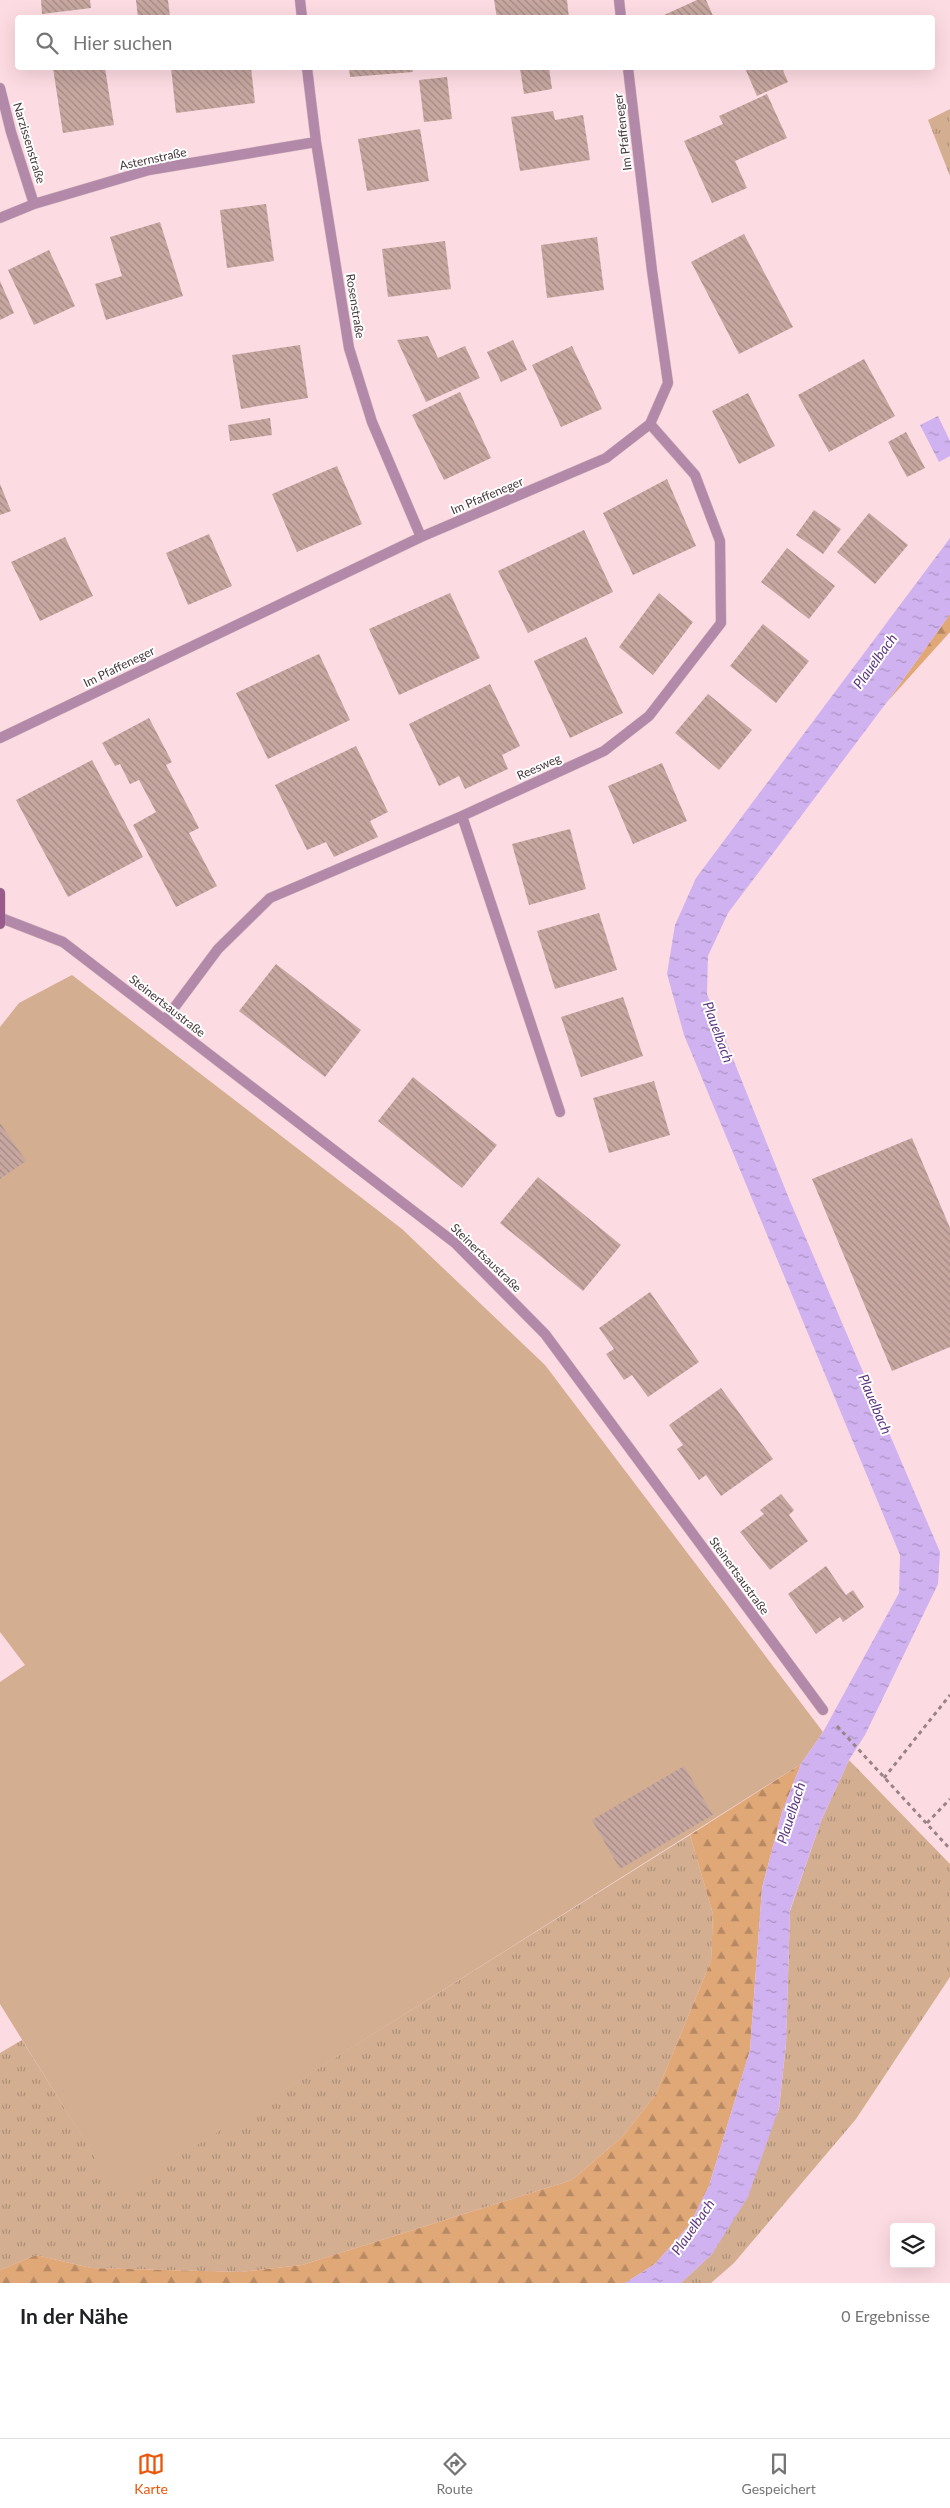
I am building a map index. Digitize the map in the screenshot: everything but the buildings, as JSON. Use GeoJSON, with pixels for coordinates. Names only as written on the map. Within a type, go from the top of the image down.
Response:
{"type":"FeatureCollection","features":[{"type":"Feature","properties":{"kind":"street"},"geometry":{"type":"LineString","coordinates":[[300,0],[302,15]]}},
{"type":"Feature","properties":{"kind":"street"},"geometry":{"type":"LineString","coordinates":[[618,0],[620,15]]}},
{"type":"Feature","properties":{"kind":"street","name":"Rosenstraße"},"geometry":{"type":"LineString","coordinates":[[308,70],[316,142],[348,348],[372,422],[421,537]]}},
{"type":"Feature","properties":{"kind":"street","name":"Im Pfaffeneger"},"geometry":{"type":"LineString","coordinates":[[0,738],[421,537],[606,458],[650,424],[668,383],[652,271],[628,70]]}},
{"type":"Feature","properties":{"kind":"street","name":"Narzissenstraße"},"geometry":{"type":"LineString","coordinates":[[0,88],[11,132],[34,204]]}},
{"type":"Feature","properties":{"kind":"street","name":"Asternstraße"},"geometry":{"type":"LineString","coordinates":[[0,218],[34,204],[149,170],[316,142]]}},
{"type":"Feature","properties":{"kind":"street","name":"Reesweg"},"geometry":{"type":"LineString","coordinates":[[165,1020],[218,949],[270,898],[462,816],[604,751],[649,716],[721,623],[720,541],[695,475],[650,424]]}},
{"type":"Feature","properties":{"kind":"street"},"geometry":{"type":"LineString","coordinates":[[462,816],[560,1112]]}},
{"type":"Feature","properties":{"kind":"street"},"geometry":{"type":"LineString","coordinates":[[0,893],[0,921]]}},
{"type":"Feature","properties":{"kind":"street","name":"Steinertsaustraße"},"geometry":{"type":"LineString","coordinates":[[0,921],[63,942],[454,1243],[545,1334],[823,1710]]}},
{"type":"Feature","properties":{"kind":"path"},"geometry":{"type":"LineString","coordinates":[[884,1778],[950,1695]]}},
{"type":"Feature","properties":{"kind":"path"},"geometry":{"type":"LineString","coordinates":[[823,1710],[862,1756],[950,1849]]}},
{"type":"Feature","properties":{"kind":"path"},"geometry":{"type":"LineString","coordinates":[[926,1823],[950,1799]]}},
{"type":"Feature","properties":{"kind":"green space"},"geometry":{"type":"Polygon","coordinates":[[[950,109],[950,176],[928,120],[950,109]]]}},
{"type":"Feature","properties":{"kind":"green space"},"geometry":{"type":"Polygon","coordinates":[[[950,614],[950,632],[887,702],[950,614]]]}},
{"type":"Feature","properties":{"kind":"green space"},"geometry":{"type":"Polygon","coordinates":[[[72,975],[402,1229],[545,1365],[823,1732],[801,1764],[118,2195],[0,2004],[0,1682],[25,1665],[0,1632],[0,1027],[19,1003],[72,975]]]}},
{"type":"Feature","properties":{"kind":"green space"},"geometry":{"type":"Polygon","coordinates":[[[849,1760],[950,1864],[950,1977],[856,2119],[734,2263],[711,2283],[681,2283],[712,2254],[779,2109],[786,2044],[790,1911],[821,1821],[849,1760]]]}},
{"type":"Feature","properties":{"kind":"green space"},"geometry":{"type":"Polygon","coordinates":[[[801,1764],[782,1812],[762,1888],[750,2050],[709,2186],[690,2224],[655,2264],[625,2283],[0,2283],[0,2270],[36,2255],[91,2268],[240,2272],[302,2265],[572,2180],[623,2136],[656,2094],[711,1961],[713,1914],[690,1835],[801,1764]]]}},
{"type":"Feature","properties":{"kind":"green space"},"geometry":{"type":"Polygon","coordinates":[[[690,1835],[713,1914],[711,1961],[656,2094],[623,2136],[572,2180],[302,2265],[240,2272],[91,2268],[36,2255],[0,2270],[0,2053],[22,2040],[118,2194],[690,1835]]]}},
{"type":"Feature","properties":{"kind":"water"},"geometry":{"type":"Polygon","coordinates":[[[938,416],[950,441],[950,456],[939,462],[920,425],[938,416]]]}},
{"type":"Feature","properties":{"kind":"water","name":"Plauelbach"},"geometry":{"type":"Polygon","coordinates":[[[950,538],[950,614],[887,702],[728,913],[708,956],[707,994],[790,1201],[940,1552],[938,1584],[865,1735],[849,1760],[821,1821],[790,1910],[786,2044],[779,2108],[748,2197],[712,2254],[681,2283],[625,2283],[655,2264],[690,2224],[709,2186],[750,2050],[762,1888],[782,1812],[801,1764],[823,1732],[899,1593],[900,1555],[684,1035],[667,974],[675,925],[696,878],[950,538]]]}}]}
